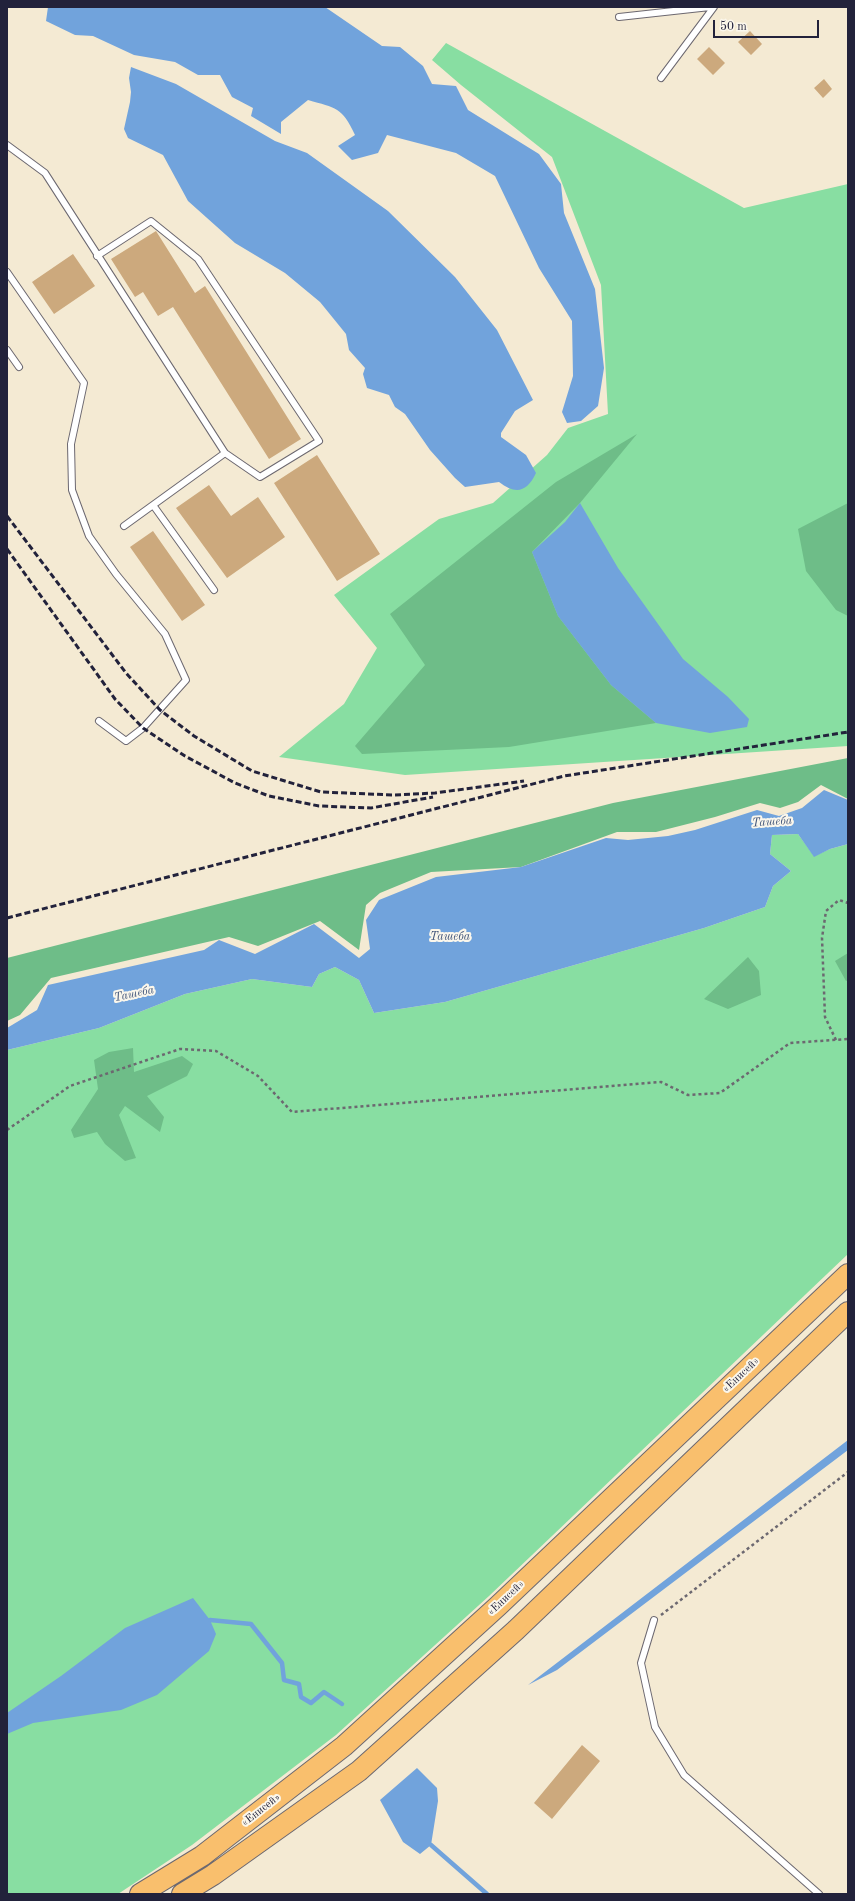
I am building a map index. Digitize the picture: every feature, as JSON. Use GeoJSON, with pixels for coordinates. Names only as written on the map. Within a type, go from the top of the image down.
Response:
{"type":"FeatureCollection","features":[{"type":"Feature","properties":{"kind":"highway","name":"«Енисей»"},"geometry":{"type":"LineString","coordinates":[[140,1894],[202,1856],[344,1746],[498,1606],[848,1274]]}},
{"type":"Feature","properties":{"kind":"highway"},"geometry":{"type":"LineString","coordinates":[[182,1894],[213,1875],[358,1770],[516,1630],[848,1312]]}},
{"type":"Feature","properties":{"kind":"lane"},"geometry":{"type":"LineString","coordinates":[[619,17],[710,7]]}},
{"type":"Feature","properties":{"kind":"lane"},"geometry":{"type":"LineString","coordinates":[[661,78],[714,7]]}},
{"type":"Feature","properties":{"kind":"lane"},"geometry":{"type":"LineString","coordinates":[[7,145],[45,173],[98,256],[225,453],[260,477],[319,441],[198,258],[152,221],[98,256]]}},
{"type":"Feature","properties":{"kind":"lane"},"geometry":{"type":"LineString","coordinates":[[7,272],[84,383],[71,444],[72,490],[90,536],[116,574],[165,634],[186,680],[143,728],[126,741],[99,721]]}},
{"type":"Feature","properties":{"kind":"lane"},"geometry":{"type":"LineString","coordinates":[[7,350],[19,367]]}},
{"type":"Feature","properties":{"kind":"lane"},"geometry":{"type":"LineString","coordinates":[[124,526],[225,453]]}},
{"type":"Feature","properties":{"kind":"lane"},"geometry":{"type":"LineString","coordinates":[[153,505],[214,590]]}},
{"type":"Feature","properties":{"kind":"lane"},"geometry":{"type":"LineString","coordinates":[[654,1620],[641,1663],[656,1727],[684,1775],[819,1894]]}},
{"type":"Feature","properties":{"kind":"path"},"geometry":{"type":"LineString","coordinates":[[836,1040],[825,1017],[822,938],[826,911],[839,900],[848,903]]}},
{"type":"Feature","properties":{"kind":"path"},"geometry":{"type":"LineString","coordinates":[[7,1130],[70,1086],[180,1050],[216,1051],[258,1076],[292,1112],[661,1082],[688,1095],[720,1093],[790,1043],[848,1039]]}},
{"type":"Feature","properties":{"kind":"path"},"geometry":{"type":"LineString","coordinates":[[654,1620],[848,1472]]}},
{"type":"Feature","properties":{"kind":"green space"},"geometry":{"type":"Polygon","coordinates":[[[446,43],[744,208],[848,184],[848,746],[405,775],[279,757],[344,704],[377,648],[334,595],[439,519],[493,503],[547,455],[568,428],[608,414],[601,285],[552,157],[461,85],[432,60],[446,43]]]}},
{"type":"Feature","properties":{"kind":"green space"},"geometry":{"type":"Polygon","coordinates":[[[637,434],[580,503],[532,552],[558,616],[611,685],[656,723],[509,747],[362,754],[355,746],[425,665],[390,614],[556,482],[637,434]]]}},
{"type":"Feature","properties":{"kind":"green space"},"geometry":{"type":"Polygon","coordinates":[[[848,503],[848,616],[836,610],[806,571],[798,529],[848,503]]]}},
{"type":"Feature","properties":{"kind":"green space"},"geometry":{"type":"Polygon","coordinates":[[[848,758],[848,799],[821,785],[798,802],[780,808],[760,803],[715,817],[656,832],[617,832],[521,867],[431,872],[380,893],[366,905],[359,950],[320,921],[258,946],[229,937],[51,978],[20,1015],[7,1021],[7,958],[613,803],[848,758]]]}},
{"type":"Feature","properties":{"kind":"green space"},"geometry":{"type":"Polygon","coordinates":[[[798,834],[814,856],[830,849],[848,844],[848,1254],[489,1596],[336,1735],[192,1845],[118,1894],[7,1894],[7,1050],[99,1028],[185,994],[252,979],[312,987],[319,974],[335,967],[359,980],[374,1013],[445,1002],[704,928],[765,907],[773,886],[791,871],[770,854],[772,835],[798,834]]]}},
{"type":"Feature","properties":{"kind":"green space"},"geometry":{"type":"Polygon","coordinates":[[[848,953],[848,980],[846,981],[835,961],[848,953]]]}},
{"type":"Feature","properties":{"kind":"green space"},"geometry":{"type":"Polygon","coordinates":[[[748,957],[759,971],[761,995],[728,1009],[704,999],[748,957]]]}},
{"type":"Feature","properties":{"kind":"green space"},"geometry":{"type":"Polygon","coordinates":[[[133,1048],[134,1072],[182,1056],[193,1064],[187,1076],[147,1096],[164,1117],[160,1132],[125,1106],[119,1115],[136,1158],[125,1161],[105,1144],[97,1132],[74,1138],[71,1130],[98,1089],[94,1060],[109,1052],[133,1048]]]}},
{"type":"Feature","properties":{"kind":"water"},"geometry":{"type":"Polygon","coordinates":[[[48,7],[325,7],[382,46],[400,47],[423,66],[432,84],[456,86],[468,110],[539,154],[561,184],[564,213],[595,289],[604,368],[598,406],[581,421],[567,423],[562,412],[573,376],[572,321],[539,268],[495,176],[456,153],[387,135],[378,153],[352,160],[338,146],[355,135],[346,119],[332,107],[308,100],[281,122],[281,134],[251,116],[253,108],[232,97],[220,75],[198,75],[175,62],[134,55],[93,36],[75,35],[46,21],[48,7]]]}},
{"type":"Feature","properties":{"kind":"water"},"geometry":{"type":"Polygon","coordinates":[[[131,67],[176,84],[275,141],[307,153],[388,211],[455,277],[497,330],[533,400],[515,411],[501,433],[501,437],[526,455],[536,473],[525,488],[520,490],[511,489],[499,482],[465,487],[430,450],[405,414],[395,407],[389,395],[367,388],[363,374],[365,368],[349,350],[346,334],[320,302],[285,273],[235,243],[188,201],[163,155],[128,138],[124,129],[130,102],[131,92],[129,78],[131,67]]]}},
{"type":"Feature","properties":{"kind":"water"},"geometry":{"type":"Polygon","coordinates":[[[580,503],[618,568],[683,659],[728,697],[749,719],[747,727],[710,733],[656,723],[611,685],[558,616],[532,552],[565,522],[580,503]]]}},
{"type":"Feature","properties":{"kind":"water","name":"Ташеба"},"geometry":{"type":"Polygon","coordinates":[[[824,790],[848,800],[848,844],[830,849],[814,857],[798,834],[772,835],[770,854],[791,871],[773,886],[765,907],[704,928],[445,1002],[374,1013],[359,980],[335,967],[319,974],[312,987],[252,979],[185,994],[99,1028],[7,1050],[7,1028],[37,1010],[48,985],[204,950],[219,940],[255,954],[314,924],[359,958],[370,949],[366,920],[379,900],[436,877],[521,867],[606,838],[628,840],[668,836],[695,830],[757,810],[779,816],[802,808],[824,790]]]}},
{"type":"Feature","properties":{"kind":"water"},"geometry":{"type":"Polygon","coordinates":[[[848,1440],[848,1450],[557,1670],[528,1685],[848,1440]]]}},
{"type":"Feature","properties":{"kind":"water"},"geometry":{"type":"Polygon","coordinates":[[[193,1598],[210,1620],[216,1634],[209,1651],[157,1695],[121,1710],[33,1723],[7,1734],[7,1713],[61,1676],[125,1628],[193,1598]]]}},
{"type":"Feature","properties":{"kind":"water"},"geometry":{"type":"Polygon","coordinates":[[[417,1768],[437,1788],[438,1801],[431,1845],[420,1854],[403,1842],[380,1800],[417,1768]]]}},
{"type":"Feature","properties":{"kind":"building"},"geometry":{"type":"Polygon","coordinates":[[[750,31],[762,44],[751,55],[738,42],[750,31]]]}},
{"type":"Feature","properties":{"kind":"building"},"geometry":{"type":"Polygon","coordinates":[[[709,47],[725,63],[713,75],[697,59],[709,47]]]}},
{"type":"Feature","properties":{"kind":"building"},"geometry":{"type":"Polygon","coordinates":[[[824,79],[832,89],[823,98],[814,88],[824,79]]]}},
{"type":"Feature","properties":{"kind":"building"},"geometry":{"type":"Polygon","coordinates":[[[156,231],[195,293],[205,286],[301,439],[269,459],[173,307],[158,316],[143,292],[135,297],[111,259],[156,231]]]}},
{"type":"Feature","properties":{"kind":"building"},"geometry":{"type":"Polygon","coordinates":[[[73,254],[95,286],[54,314],[32,282],[73,254]]]}},
{"type":"Feature","properties":{"kind":"building"},"geometry":{"type":"Polygon","coordinates":[[[317,455],[380,554],[337,581],[274,483],[317,455]]]}},
{"type":"Feature","properties":{"kind":"building"},"geometry":{"type":"Polygon","coordinates":[[[209,485],[231,516],[258,497],[285,537],[227,578],[176,508],[209,485]]]}},
{"type":"Feature","properties":{"kind":"building"},"geometry":{"type":"Polygon","coordinates":[[[153,531],[205,605],[182,621],[130,547],[153,531]]]}},
{"type":"Feature","properties":{"kind":"building"},"geometry":{"type":"Polygon","coordinates":[[[582,1745],[600,1761],[552,1819],[534,1803],[582,1745]]]}},
{"type":"Feature","properties":{"kind":"waterway"},"geometry":{"type":"LineString","coordinates":[[210,1620],[251,1624],[282,1663],[284,1680],[299,1684],[301,1697],[311,1703],[324,1692],[342,1704]]}},
{"type":"Feature","properties":{"kind":"waterway"},"geometry":{"type":"LineString","coordinates":[[431,1845],[487,1894]]}},
{"type":"Feature","properties":{"kind":"railway"},"geometry":{"type":"LineString","coordinates":[[7,516],[126,673],[160,710],[194,736],[252,771],[321,792],[394,795],[435,793],[524,781]]}},
{"type":"Feature","properties":{"kind":"railway"},"geometry":{"type":"LineString","coordinates":[[7,549],[115,699],[143,728],[185,756],[235,783],[269,796],[319,806],[371,808],[433,797]]}},
{"type":"Feature","properties":{"kind":"railway"},"geometry":{"type":"LineString","coordinates":[[7,918],[564,776],[848,732]]}}]}
